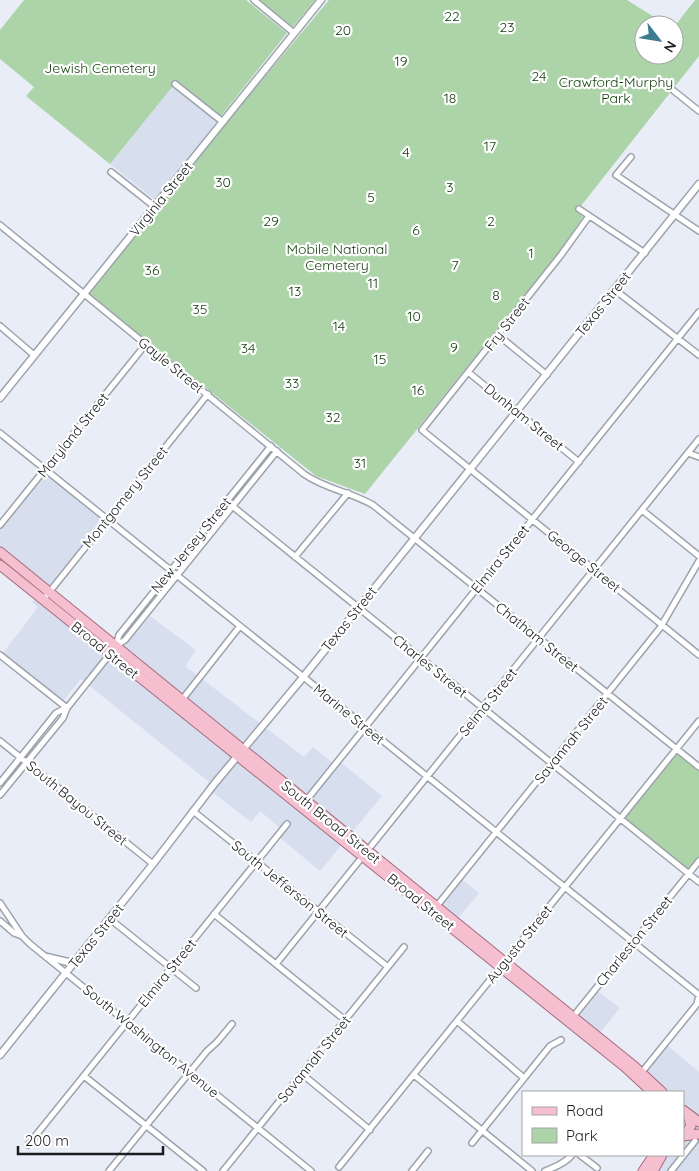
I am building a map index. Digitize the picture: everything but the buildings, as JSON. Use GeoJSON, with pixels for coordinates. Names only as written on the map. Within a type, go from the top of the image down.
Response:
{"type":"FeatureCollection","features":[{"type":"Feature","properties":{"kind":"main road"},"geometry":{"type":"LineString","coordinates":[[0,552],[116,646],[152,681],[182,699],[241,753]]}},
{"type":"Feature","properties":{"kind":"main road","name":"Broad Street"},"geometry":{"type":"LineString","coordinates":[[0,565],[110,654],[152,681],[176,707],[241,753],[435,909],[571,1019],[651,1091]]}},
{"type":"Feature","properties":{"kind":"main road"},"geometry":{"type":"LineString","coordinates":[[571,1019],[642,1072],[661,1091]]}},
{"type":"Feature","properties":{"kind":"main road"},"geometry":{"type":"LineString","coordinates":[[684,1111],[699,1122]]}},
{"type":"Feature","properties":{"kind":"main road"},"geometry":{"type":"LineString","coordinates":[[684,1111],[691,1120],[691,1126],[684,1135]]}},
{"type":"Feature","properties":{"kind":"main road"},"geometry":{"type":"LineString","coordinates":[[684,1136],[697,1138]]}},
{"type":"Feature","properties":{"kind":"main road"},"geometry":{"type":"LineString","coordinates":[[647,1170],[654,1156]]}},
{"type":"Feature","properties":{"kind":"main road"},"geometry":{"type":"LineString","coordinates":[[647,1170],[661,1156]]}},
{"type":"Feature","properties":{"kind":"street"},"geometry":{"type":"LineString","coordinates":[[254,0],[294,33]]}},
{"type":"Feature","properties":{"kind":"street","name":"Virginia Street"},"geometry":{"type":"LineString","coordinates":[[0,398],[321,0]]}},
{"type":"Feature","properties":{"kind":"street"},"geometry":{"type":"LineString","coordinates":[[175,84],[223,122]]}},
{"type":"Feature","properties":{"kind":"street"},"geometry":{"type":"LineString","coordinates":[[674,91],[699,111]]}},
{"type":"Feature","properties":{"kind":"street"},"geometry":{"type":"LineString","coordinates":[[631,156],[616,175],[699,231]]}},
{"type":"Feature","properties":{"kind":"street"},"geometry":{"type":"LineString","coordinates":[[111,172],[155,206]]}},
{"type":"Feature","properties":{"kind":"street","name":"Texas Street"},"geometry":{"type":"LineString","coordinates":[[0,1055],[110,919],[226,768],[241,753],[303,677],[699,184]]}},
{"type":"Feature","properties":{"kind":"street"},"geometry":{"type":"LineString","coordinates":[[579,209],[645,253]]}},
{"type":"Feature","properties":{"kind":"street","name":"Fry Street"},"geometry":{"type":"LineString","coordinates":[[422,430],[561,255],[589,216]]}},
{"type":"Feature","properties":{"kind":"street","name":"Gayle Street"},"geometry":{"type":"LineString","coordinates":[[0,225],[313,480],[348,493]]}},
{"type":"Feature","properties":{"kind":"street"},"geometry":{"type":"LineString","coordinates":[[615,290],[699,355]]}},
{"type":"Feature","properties":{"kind":"street","name":"Elmira Street"},"geometry":{"type":"LineString","coordinates":[[303,803],[699,312]]}},
{"type":"Feature","properties":{"kind":"street"},"geometry":{"type":"LineString","coordinates":[[0,326],[34,355]]}},
{"type":"Feature","properties":{"kind":"street"},"geometry":{"type":"LineString","coordinates":[[498,335],[547,375]]}},
{"type":"Feature","properties":{"kind":"street","name":"Maryland Street"},"geometry":{"type":"LineString","coordinates":[[0,525],[146,344]]}},
{"type":"Feature","properties":{"kind":"street","name":"Dunham Street"},"geometry":{"type":"LineString","coordinates":[[468,372],[579,462]]}},
{"type":"Feature","properties":{"kind":"street","name":"Montgomery Street"},"geometry":{"type":"LineString","coordinates":[[43,600],[208,394]]}},
{"type":"Feature","properties":{"kind":"street","name":"George Street"},"geometry":{"type":"LineString","coordinates":[[422,430],[699,655]]}},
{"type":"Feature","properties":{"kind":"street","name":"Marine Street"},"geometry":{"type":"LineString","coordinates":[[0,433],[699,995]]}},
{"type":"Feature","properties":{"kind":"street","name":"Selma Street"},"geometry":{"type":"LineString","coordinates":[[276,964],[699,439]]}},
{"type":"Feature","properties":{"kind":"street","name":"New Jersey Street"},"geometry":{"type":"LineString","coordinates":[[116,646],[119,635],[271,446]]}},
{"type":"Feature","properties":{"kind":"street","name":"New Jersey Street"},"geometry":{"type":"LineString","coordinates":[[0,796],[116,646],[125,640],[277,451]]}},
{"type":"Feature","properties":{"kind":"street"},"geometry":{"type":"LineString","coordinates":[[688,453],[699,457]]}},
{"type":"Feature","properties":{"kind":"street"},"geometry":{"type":"LineString","coordinates":[[295,557],[348,493]]}},
{"type":"Feature","properties":{"kind":"street","name":"Chatham Street"},"geometry":{"type":"LineString","coordinates":[[348,493],[373,505],[699,767]]}},
{"type":"Feature","properties":{"kind":"street","name":"Charles Street"},"geometry":{"type":"LineString","coordinates":[[226,501],[699,882]]}},
{"type":"Feature","properties":{"kind":"street"},"geometry":{"type":"LineString","coordinates":[[642,510],[699,556]]}},
{"type":"Feature","properties":{"kind":"street","name":"Savannah Street"},"geometry":{"type":"LineString","coordinates":[[435,909],[662,624],[699,561]]}},
{"type":"Feature","properties":{"kind":"street"},"geometry":{"type":"LineString","coordinates":[[176,707],[240,626]]}},
{"type":"Feature","properties":{"kind":"street"},"geometry":{"type":"LineString","coordinates":[[0,655],[67,708]]}},
{"type":"Feature","properties":{"kind":"street","name":"New Jersey Street"},"geometry":{"type":"LineString","coordinates":[[0,783],[56,713],[67,708]]}},
{"type":"Feature","properties":{"kind":"street","name":"Augusta Street"},"geometry":{"type":"LineString","coordinates":[[340,1167],[699,721]]}},
{"type":"Feature","properties":{"kind":"street","name":"South Bayou Street"},"geometry":{"type":"LineString","coordinates":[[0,741],[153,864]]}},
{"type":"Feature","properties":{"kind":"street","name":"South Jefferson Street"},"geometry":{"type":"LineString","coordinates":[[193,811],[388,967]]}},
{"type":"Feature","properties":{"kind":"street","name":"Elmira Street"},"geometry":{"type":"LineString","coordinates":[[28,1145],[287,824]]}},
{"type":"Feature","properties":{"kind":"street","name":"Charleston Street"},"geometry":{"type":"LineString","coordinates":[[571,1019],[699,861]]}},
{"type":"Feature","properties":{"kind":"street","name":"South Washington Avenue"},"geometry":{"type":"LineString","coordinates":[[0,903],[22,936],[126,1023],[311,1171]]}},
{"type":"Feature","properties":{"kind":"street"},"geometry":{"type":"LineString","coordinates":[[214,914],[346,1020]]}},
{"type":"Feature","properties":{"kind":"street"},"geometry":{"type":"LineString","coordinates":[[8,915],[1,923],[14,933],[22,936]]}},
{"type":"Feature","properties":{"kind":"street"},"geometry":{"type":"LineString","coordinates":[[110,919],[196,988]]}},
{"type":"Feature","properties":{"kind":"street","name":"Savannah Street"},"geometry":{"type":"LineString","coordinates":[[223,1171],[404,947]]}},
{"type":"Feature","properties":{"kind":"street"},"geometry":{"type":"LineString","coordinates":[[47,957],[68,962],[78,959]]}},
{"type":"Feature","properties":{"kind":"street"},"geometry":{"type":"LineString","coordinates":[[642,1072],[698,1004],[699,995]]}},
{"type":"Feature","properties":{"kind":"street"},"geometry":{"type":"LineString","coordinates":[[457,1021],[524,1078]]}},
{"type":"Feature","properties":{"kind":"street"},"geometry":{"type":"LineString","coordinates":[[109,1171],[189,1072],[232,1024]]}},
{"type":"Feature","properties":{"kind":"street"},"geometry":{"type":"LineString","coordinates":[[472,1143],[550,1046],[561,1040]]}},
{"type":"Feature","properties":{"kind":"street"},"geometry":{"type":"LineString","coordinates":[[302,1074],[370,1130]]}},
{"type":"Feature","properties":{"kind":"street"},"geometry":{"type":"LineString","coordinates":[[414,1075],[532,1171]]}},
{"type":"Feature","properties":{"kind":"street"},"geometry":{"type":"LineString","coordinates":[[84,1076],[204,1171]]}},
{"type":"Feature","properties":{"kind":"street"},"geometry":{"type":"LineString","coordinates":[[684,1154],[697,1138]]}},
{"type":"Feature","properties":{"kind":"street"},"geometry":{"type":"LineString","coordinates":[[412,1171],[428,1151]]}},
{"type":"Feature","properties":{"kind":"street"},"geometry":{"type":"LineString","coordinates":[[546,1171],[556,1167],[571,1156]]}},
{"type":"Feature","properties":{"kind":"street"},"geometry":{"type":"LineString","coordinates":[[581,1156],[597,1168]]}},
{"type":"Feature","properties":{"kind":"street"},"geometry":{"type":"LineString","coordinates":[[671,1171],[683,1156]]}},
{"type":"Feature","properties":{"kind":"shaded area"},"geometry":{"type":"Polygon","coordinates":[[[173,86],[219,123],[156,201],[110,164],[173,86]]]}},
{"type":"Feature","properties":{"kind":"shaded area"},"geometry":{"type":"Polygon","coordinates":[[[46,473],[103,520],[38,599],[113,660],[150,616],[196,650],[185,666],[304,757],[313,747],[334,764],[338,760],[382,796],[320,871],[279,837],[284,831],[260,811],[251,822],[206,787],[209,782],[81,679],[63,701],[3,653],[38,607],[32,602],[45,586],[0,550],[0,517],[7,522],[46,473]]]}},
{"type":"Feature","properties":{"kind":"shaded area"},"geometry":{"type":"Polygon","coordinates":[[[460,878],[479,893],[455,922],[437,907],[460,878]]]}},
{"type":"Feature","properties":{"kind":"shaded area"},"geometry":{"type":"Polygon","coordinates":[[[595,989],[620,1008],[597,1036],[575,1015],[595,989]]]}},
{"type":"Feature","properties":{"kind":"shaded area"},"geometry":{"type":"Polygon","coordinates":[[[667,1045],[699,1072],[699,1171],[645,1171],[657,1156],[684,1156],[684,1091],[665,1091],[645,1072],[667,1045]]]}},
{"type":"Feature","properties":{"kind":"green space","name":"Jewish Cemetery"},"geometry":{"type":"Polygon","coordinates":[[[24,0],[246,0],[287,33],[221,116],[177,81],[110,164],[26,96],[34,87],[0,59],[0,30],[24,0]]]}},
{"type":"Feature","properties":{"kind":"green space"},"geometry":{"type":"Polygon","coordinates":[[[258,0],[315,0],[292,28],[258,0]]]}},
{"type":"Feature","properties":{"kind":"green space","name":"Mobile National Cemetery"},"geometry":{"type":"Polygon","coordinates":[[[329,0],[627,0],[651,15],[634,15],[634,65],[684,65],[683,15],[695,0],[699,0],[699,56],[577,211],[583,217],[561,250],[365,494],[316,476],[89,294],[228,121],[329,0]]]}},
{"type":"Feature","properties":{"kind":"green space"},"geometry":{"type":"Polygon","coordinates":[[[676,749],[699,767],[699,861],[689,873],[620,818],[676,749]]]}},
{"type":"Feature","properties":{"kind":"park label","name":"22"},"geometry":{"type":"Point","coordinates":[452,16]}},
{"type":"Feature","properties":{"kind":"park label","name":"23"},"geometry":{"type":"Point","coordinates":[507,27]}},
{"type":"Feature","properties":{"kind":"park label","name":"20"},"geometry":{"type":"Point","coordinates":[343,30]}},
{"type":"Feature","properties":{"kind":"park label","name":"19"},"geometry":{"type":"Point","coordinates":[401,61]}},
{"type":"Feature","properties":{"kind":"park label","name":"24"},"geometry":{"type":"Point","coordinates":[539,76]}},
{"type":"Feature","properties":{"kind":"park label","name":"Crawford-Murphy Park"},"geometry":{"type":"Point","coordinates":[616,90]}},
{"type":"Feature","properties":{"kind":"park label","name":"18"},"geometry":{"type":"Point","coordinates":[450,98]}},
{"type":"Feature","properties":{"kind":"park label","name":"17"},"geometry":{"type":"Point","coordinates":[490,146]}},
{"type":"Feature","properties":{"kind":"park label","name":"4"},"geometry":{"type":"Point","coordinates":[406,152]}},
{"type":"Feature","properties":{"kind":"park label","name":"30"},"geometry":{"type":"Point","coordinates":[223,182]}},
{"type":"Feature","properties":{"kind":"park label","name":"3"},"geometry":{"type":"Point","coordinates":[450,187]}},
{"type":"Feature","properties":{"kind":"park label","name":"5"},"geometry":{"type":"Point","coordinates":[371,197]}},
{"type":"Feature","properties":{"kind":"park label","name":"29"},"geometry":{"type":"Point","coordinates":[271,221]}},
{"type":"Feature","properties":{"kind":"park label","name":"2"},"geometry":{"type":"Point","coordinates":[491,221]}},
{"type":"Feature","properties":{"kind":"park label","name":"6"},"geometry":{"type":"Point","coordinates":[416,230]}},
{"type":"Feature","properties":{"kind":"park label","name":"1"},"geometry":{"type":"Point","coordinates":[531,253]}},
{"type":"Feature","properties":{"kind":"park label","name":"7"},"geometry":{"type":"Point","coordinates":[455,265]}},
{"type":"Feature","properties":{"kind":"park label","name":"36"},"geometry":{"type":"Point","coordinates":[152,270]}},
{"type":"Feature","properties":{"kind":"park label","name":"11"},"geometry":{"type":"Point","coordinates":[373,283]}},
{"type":"Feature","properties":{"kind":"park label","name":"13"},"geometry":{"type":"Point","coordinates":[295,291]}},
{"type":"Feature","properties":{"kind":"park label","name":"8"},"geometry":{"type":"Point","coordinates":[496,295]}},
{"type":"Feature","properties":{"kind":"park label","name":"35"},"geometry":{"type":"Point","coordinates":[200,309]}},
{"type":"Feature","properties":{"kind":"park label","name":"10"},"geometry":{"type":"Point","coordinates":[414,316]}},
{"type":"Feature","properties":{"kind":"park label","name":"14"},"geometry":{"type":"Point","coordinates":[339,326]}},
{"type":"Feature","properties":{"kind":"park label","name":"9"},"geometry":{"type":"Point","coordinates":[454,347]}},
{"type":"Feature","properties":{"kind":"park label","name":"34"},"geometry":{"type":"Point","coordinates":[248,348]}},
{"type":"Feature","properties":{"kind":"park label","name":"15"},"geometry":{"type":"Point","coordinates":[380,359]}},
{"type":"Feature","properties":{"kind":"park label","name":"33"},"geometry":{"type":"Point","coordinates":[292,383]}},
{"type":"Feature","properties":{"kind":"park label","name":"16"},"geometry":{"type":"Point","coordinates":[418,390]}},
{"type":"Feature","properties":{"kind":"park label","name":"32"},"geometry":{"type":"Point","coordinates":[333,417]}},
{"type":"Feature","properties":{"kind":"park label","name":"31"},"geometry":{"type":"Point","coordinates":[360,463]}}]}
